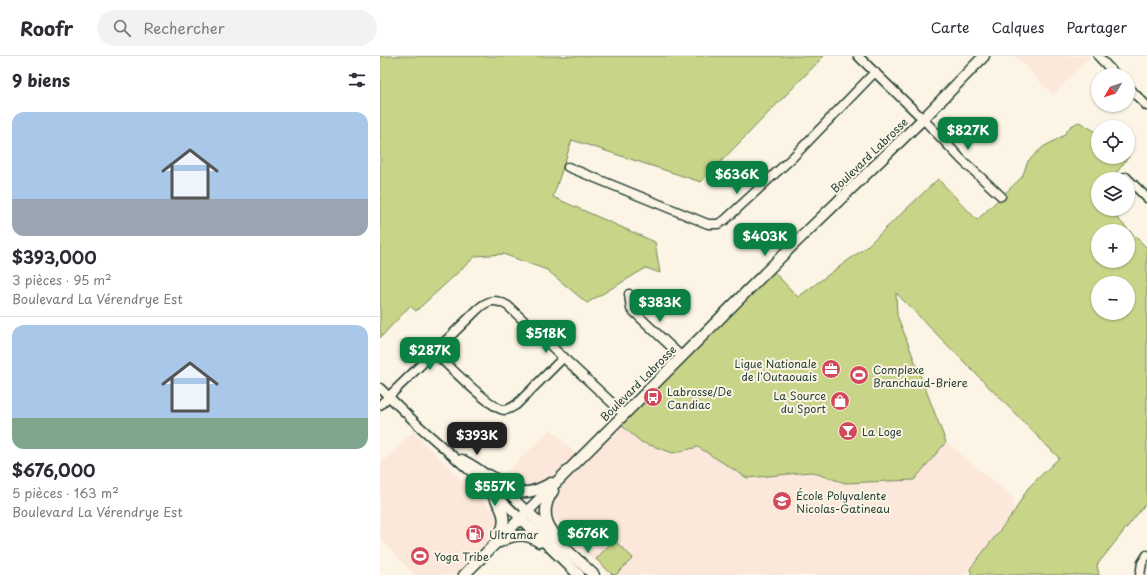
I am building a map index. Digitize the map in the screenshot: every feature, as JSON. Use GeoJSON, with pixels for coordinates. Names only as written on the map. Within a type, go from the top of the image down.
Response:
{"type":"FeatureCollection","features":[{"type":"Feature","properties":{"kind":"main road","name":"Boulevard Labrosse"},"geometry":{"type":"LineString","coordinates":[[464,575],[790,248],[923,119],[984,56]]}},
{"type":"Feature","properties":{"kind":"main road"},"geometry":{"type":"LineString","coordinates":[[486,479],[515,490],[528,493],[539,490],[564,475]]}},
{"type":"Feature","properties":{"kind":"main road"},"geometry":{"type":"LineString","coordinates":[[564,475],[549,496],[545,512],[551,529],[566,548]]}},
{"type":"Feature","properties":{"kind":"main road"},"geometry":{"type":"LineString","coordinates":[[484,554],[501,533],[504,522],[503,512],[486,479]]}},
{"type":"Feature","properties":{"kind":"main road"},"geometry":{"type":"LineString","coordinates":[[524,515],[566,548],[594,575]]}},
{"type":"Feature","properties":{"kind":"main road"},"geometry":{"type":"LineString","coordinates":[[524,515],[554,552]]}},
{"type":"Feature","properties":{"kind":"main road"},"geometry":{"type":"LineString","coordinates":[[484,554],[503,540],[521,535],[528,536],[534,538],[554,552],[579,575]]}},
{"type":"Feature","properties":{"kind":"street"},"geometry":{"type":"LineString","coordinates":[[858,56],[923,119],[962,160],[1001,196]]}},
{"type":"Feature","properties":{"kind":"street"},"geometry":{"type":"LineString","coordinates":[[1098,56],[1109,68]]}},
{"type":"Feature","properties":{"kind":"street"},"geometry":{"type":"LineString","coordinates":[[568,167],[708,224],[718,224],[725,220],[793,157],[875,72]]}},
{"type":"Feature","properties":{"kind":"street"},"geometry":{"type":"LineString","coordinates":[[1135,94],[1147,106]]}},
{"type":"Feature","properties":{"kind":"street"},"geometry":{"type":"LineString","coordinates":[[1135,187],[1147,198]]}},
{"type":"Feature","properties":{"kind":"street"},"geometry":{"type":"LineString","coordinates":[[629,294],[631,309],[682,356]]}},
{"type":"Feature","properties":{"kind":"street"},"geometry":{"type":"LineString","coordinates":[[380,405],[482,305],[494,300],[500,301],[508,306],[624,414]]}},
{"type":"Feature","properties":{"kind":"street"},"geometry":{"type":"LineString","coordinates":[[434,353],[488,401],[503,410],[508,410],[516,405],[564,357]]}},
{"type":"Feature","properties":{"kind":"street"},"geometry":{"type":"LineString","coordinates":[[380,388],[422,428],[454,456],[486,479],[524,515]]}},
{"type":"Feature","properties":{"kind":"street"},"geometry":{"type":"LineString","coordinates":[[1140,575],[1142,563],[1147,555]]}},
{"type":"Feature","properties":{"kind":"shaded area"},"geometry":{"type":"Polygon","coordinates":[[[1015,56],[1089,56],[1090,57],[1053,95],[1015,56]]]}},
{"type":"Feature","properties":{"kind":"shaded area","name":"École Polyvalente Nicolas-Gatineau"},"geometry":{"type":"Polygon","coordinates":[[[621,425],[641,442],[673,453],[698,447],[747,478],[811,472],[845,483],[914,480],[946,442],[1013,498],[1014,512],[965,575],[608,575],[562,527],[551,513],[550,505],[551,497],[621,425]]]}},
{"type":"Feature","properties":{"kind":"shaded area"},"geometry":{"type":"Polygon","coordinates":[[[551,429],[577,455],[541,488],[522,488],[504,475],[551,429]]]}},
{"type":"Feature","properties":{"kind":"shaded area"},"geometry":{"type":"Polygon","coordinates":[[[413,432],[498,516],[497,528],[485,544],[454,575],[415,575],[380,539],[380,465],[413,432]]]}},
{"type":"Feature","properties":{"kind":"green space"},"geometry":{"type":"Polygon","coordinates":[[[380,56],[824,56],[701,182],[572,140],[553,197],[655,242],[660,273],[646,268],[587,303],[547,270],[503,254],[476,256],[416,311],[410,306],[380,338],[380,56]]]}},
{"type":"Feature","properties":{"kind":"green space"},"geometry":{"type":"Polygon","coordinates":[[[1079,122],[1091,129],[1091,164],[1123,164],[1117,172],[1091,172],[1091,216],[1115,216],[1123,224],[1091,224],[1091,268],[1135,268],[1135,236],[1147,248],[1147,502],[1097,565],[1099,575],[972,575],[970,569],[1014,512],[1028,488],[1059,458],[896,293],[897,315],[946,442],[914,480],[845,483],[811,472],[747,478],[698,447],[673,453],[641,442],[621,425],[772,270],[798,297],[865,248],[938,179],[977,220],[1022,177],[1028,161],[1043,147],[1063,136],[1071,126],[1079,122]]]}},
{"type":"Feature","properties":{"kind":"green space"},"geometry":{"type":"Polygon","coordinates":[[[614,540],[633,558],[616,575],[613,575],[596,559],[614,540]]]}},
{"type":"Feature","properties":{"kind":"place","name":"Ligue Nationale de l'Outaouais"},"geometry":{"type":"Point","coordinates":[831,369]}},
{"type":"Feature","properties":{"kind":"place","name":"Complexe Branchaud-Briere"},"geometry":{"type":"Point","coordinates":[859,375]}},
{"type":"Feature","properties":{"kind":"place","name":"Labrosse/De Candiac"},"geometry":{"type":"Point","coordinates":[653,397]}},
{"type":"Feature","properties":{"kind":"place","name":"La Source du Sport"},"geometry":{"type":"Point","coordinates":[840,401]}},
{"type":"Feature","properties":{"kind":"place","name":"La Loge"},"geometry":{"type":"Point","coordinates":[848,431]}},
{"type":"Feature","properties":{"kind":"place","name":"École Polyvalente Nicolas-Gatineau"},"geometry":{"type":"Point","coordinates":[782,501]}},
{"type":"Feature","properties":{"kind":"place","name":"Ultramar"},"geometry":{"type":"Point","coordinates":[475,534]}},
{"type":"Feature","properties":{"kind":"place","name":"Yoga Tribe"},"geometry":{"type":"Point","coordinates":[420,556]}}]}
